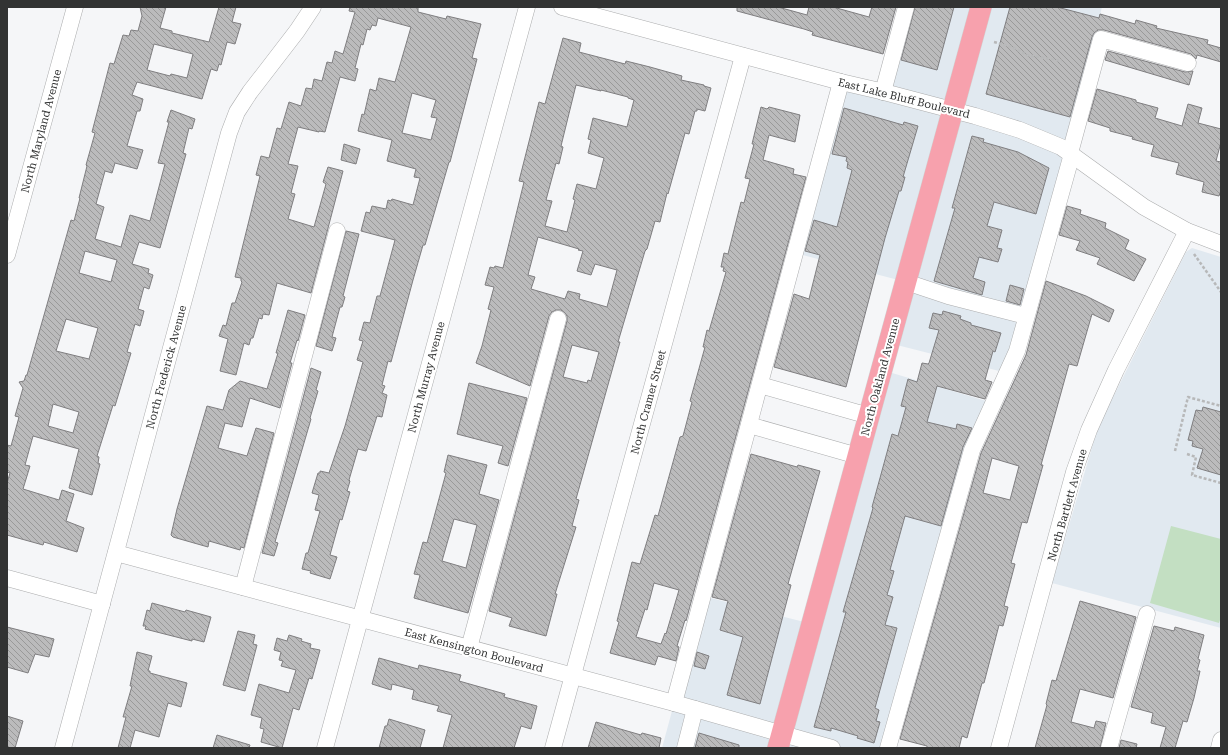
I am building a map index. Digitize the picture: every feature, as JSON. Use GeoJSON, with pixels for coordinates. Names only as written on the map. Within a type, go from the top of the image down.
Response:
{"type":"FeatureCollection","features":[{"type":"Feature","properties":{"kind":"main road","name":"North Oakland Avenue"},"geometry":{"type":"LineString","coordinates":[[780,741],[981,7]]}},
{"type":"Feature","properties":{"kind":"street","name":"North Maryland Avenue"},"geometry":{"type":"LineString","coordinates":[[7,255],[75,7]]}},
{"type":"Feature","properties":{"kind":"street","name":"North Frederick Avenue"},"geometry":{"type":"LineString","coordinates":[[63,748],[229,133],[237,112],[250,92],[297,31],[313,7]]}},
{"type":"Feature","properties":{"kind":"street","name":"North Murray Avenue"},"geometry":{"type":"LineString","coordinates":[[325,748],[527,7]]}},
{"type":"Feature","properties":{"kind":"street","name":"East Lake Bluff Boulevard"},"geometry":{"type":"LineString","coordinates":[[562,7],[841,82],[953,110],[1020,130],[1061,147],[1144,207],[1187,231],[1221,244]]}},
{"type":"Feature","properties":{"kind":"street"},"geometry":{"type":"LineString","coordinates":[[883,92],[906,7]]}},
{"type":"Feature","properties":{"kind":"street"},"geometry":{"type":"LineString","coordinates":[[888,748],[972,450],[1017,351],[1101,39],[1188,63]]}},
{"type":"Feature","properties":{"kind":"street","name":"North Cramer Street"},"geometry":{"type":"LineString","coordinates":[[553,748],[743,56]]}},
{"type":"Feature","properties":{"kind":"street"},"geometry":{"type":"LineString","coordinates":[[674,703],[841,82]]}},
{"type":"Feature","properties":{"kind":"street"},"geometry":{"type":"LineString","coordinates":[[244,587],[337,231]]}},
{"type":"Feature","properties":{"kind":"street","name":"North Bartlett Avenue"},"geometry":{"type":"LineString","coordinates":[[1000,748],[1074,472],[1089,430],[1116,370],[1187,231]]}},
{"type":"Feature","properties":{"kind":"street"},"geometry":{"type":"LineString","coordinates":[[906,282],[948,296],[1026,316]]}},
{"type":"Feature","properties":{"kind":"street"},"geometry":{"type":"LineString","coordinates":[[469,648],[558,319]]}},
{"type":"Feature","properties":{"kind":"street"},"geometry":{"type":"LineString","coordinates":[[760,385],[869,416]]}},
{"type":"Feature","properties":{"kind":"street"},"geometry":{"type":"LineString","coordinates":[[749,425],[858,456]]}},
{"type":"Feature","properties":{"kind":"street","name":"East Kensington Boulevard"},"geometry":{"type":"LineString","coordinates":[[116,553],[674,703],[695,709],[780,741],[832,748]]}},
{"type":"Feature","properties":{"kind":"street"},"geometry":{"type":"LineString","coordinates":[[7,578],[102,604]]}},
{"type":"Feature","properties":{"kind":"street"},"geometry":{"type":"LineString","coordinates":[[1109,748],[1147,614]]}},
{"type":"Feature","properties":{"kind":"street"},"geometry":{"type":"LineString","coordinates":[[685,748],[695,709]]}},
{"type":"Feature","properties":{"kind":"street"},"geometry":{"type":"LineString","coordinates":[[1219,748],[1221,740]]}},
{"type":"Feature","properties":{"kind":"path"},"geometry":{"type":"LineString","coordinates":[[994,42],[1012,47],[1027,54],[1062,62]]}},
{"type":"Feature","properties":{"kind":"path"},"geometry":{"type":"LineString","coordinates":[[1194,254],[1221,292]]}},
{"type":"Feature","properties":{"kind":"path"},"geometry":{"type":"LineString","coordinates":[[1175,451],[1188,398],[1221,406]]}},
{"type":"Feature","properties":{"kind":"path"},"geometry":{"type":"LineString","coordinates":[[1187,454],[1196,457],[1192,475],[1221,483]]}},
{"type":"Feature","properties":{"kind":"shaded area"},"geometry":{"type":"Polygon","coordinates":[[[902,7],[1102,7],[1007,373],[889,343],[906,282],[795,253],[841,82],[880,91],[902,7]]]}},
{"type":"Feature","properties":{"kind":"shaded area"},"geometry":{"type":"Polygon","coordinates":[[[1192,248],[1221,257],[1221,628],[1052,583],[1098,427],[1186,252],[1192,248]]]}},
{"type":"Feature","properties":{"kind":"shaded area"},"geometry":{"type":"Polygon","coordinates":[[[882,370],[993,403],[888,748],[662,748],[703,596],[812,624],[882,370]]]}},
{"type":"Feature","properties":{"kind":"green space"},"geometry":{"type":"Polygon","coordinates":[[[1171,526],[1221,539],[1221,617],[1219,623],[1150,603],[1171,526]]]}},
{"type":"Feature","properties":{"kind":"building"},"geometry":{"type":"Polygon","coordinates":[[[140,7],[166,7],[160,28],[172,31],[172,33],[209,42],[219,7],[236,7],[232,22],[241,24],[235,44],[227,42],[221,65],[219,64],[217,71],[211,69],[202,99],[137,82],[132,95],[143,99],[140,111],[137,111],[127,146],[143,150],[137,169],[115,163],[112,173],[105,171],[96,204],[104,207],[95,239],[121,247],[130,215],[150,221],[165,164],[158,163],[171,110],[195,119],[192,129],[189,128],[183,153],[186,154],[160,248],[139,242],[132,264],[149,269],[148,273],[153,275],[149,289],[144,287],[138,309],[144,311],[140,326],[135,324],[127,352],[131,353],[115,406],[113,405],[97,456],[99,457],[98,463],[100,464],[92,495],[69,488],[79,449],[33,436],[25,465],[30,466],[23,489],[59,500],[62,490],[74,494],[66,521],[84,528],[77,552],[44,542],[43,545],[7,535],[7,483],[10,473],[7,472],[7,445],[11,446],[19,417],[15,416],[23,388],[19,382],[24,381],[27,375],[71,220],[74,221],[86,165],[95,133],[92,132],[110,63],[114,64],[123,35],[129,36],[131,30],[138,31],[142,16],[140,7]],[[154,44],[147,70],[170,76],[171,74],[187,78],[193,54],[154,44]],[[85,251],[79,273],[111,282],[117,260],[85,251]],[[66,319],[56,351],[89,359],[98,328],[66,319]],[[53,404],[48,426],[73,433],[79,412],[53,404]]]}},
{"type":"Feature","properties":{"kind":"building"},"geometry":{"type":"Polygon","coordinates":[[[350,7],[418,7],[418,12],[446,19],[447,16],[481,24],[472,58],[477,59],[450,162],[425,245],[423,245],[391,362],[388,361],[382,385],[385,386],[382,393],[387,395],[382,417],[377,416],[366,451],[358,449],[349,480],[347,491],[350,492],[342,520],[340,519],[330,555],[337,557],[330,579],[302,569],[320,511],[315,510],[319,495],[312,493],[318,473],[320,473],[320,471],[329,473],[345,426],[363,362],[357,360],[363,341],[359,340],[364,322],[370,323],[377,296],[380,296],[395,240],[361,231],[366,212],[370,213],[372,206],[386,209],[388,200],[391,201],[392,199],[413,205],[420,178],[414,177],[416,169],[387,161],[392,140],[358,131],[362,114],[364,115],[370,89],[376,91],[379,78],[395,82],[411,27],[378,18],[376,26],[372,25],[370,30],[367,29],[363,45],[361,44],[355,68],[358,69],[355,81],[340,77],[325,132],[298,127],[288,164],[298,166],[291,193],[295,194],[288,219],[314,227],[326,184],[323,182],[328,167],[343,171],[311,293],[277,283],[269,315],[263,314],[262,319],[259,318],[253,338],[251,338],[249,345],[244,343],[236,375],[220,371],[228,339],[219,336],[223,325],[226,326],[232,303],[235,303],[242,282],[241,278],[235,277],[260,176],[256,175],[261,156],[269,158],[277,128],[281,129],[289,102],[301,106],[306,88],[312,89],[314,79],[322,81],[327,62],[332,63],[335,51],[343,54],[355,12],[349,11],[350,7]],[[412,93],[402,133],[431,140],[437,118],[431,117],[436,100],[412,93]]]}},
{"type":"Feature","properties":{"kind":"building"},"geometry":{"type":"Polygon","coordinates":[[[737,7],[778,7],[807,15],[809,7],[833,7],[869,17],[872,7],[896,7],[883,54],[812,35],[813,32],[804,29],[737,11],[737,7]]]}},
{"type":"Feature","properties":{"kind":"building"},"geometry":{"type":"Polygon","coordinates":[[[915,7],[954,7],[937,70],[901,60],[915,7]]]}},
{"type":"Feature","properties":{"kind":"building"},"geometry":{"type":"Polygon","coordinates":[[[1010,7],[1057,7],[1099,18],[1100,14],[1135,24],[1136,20],[1157,26],[1156,28],[1208,40],[1207,44],[1221,48],[1221,62],[1197,55],[1196,59],[1191,54],[1104,30],[1098,30],[1092,37],[1070,117],[986,94],[1010,7]]]}},
{"type":"Feature","properties":{"kind":"building"},"geometry":{"type":"Polygon","coordinates":[[[563,38],[581,43],[579,52],[625,64],[626,61],[650,67],[682,76],[681,80],[711,88],[705,111],[697,109],[697,111],[695,111],[689,134],[685,133],[660,222],[655,221],[647,249],[645,251],[618,342],[620,342],[576,499],[579,500],[572,526],[576,527],[555,594],[557,594],[546,636],[509,626],[512,618],[489,611],[567,321],[567,316],[561,310],[556,310],[549,316],[530,386],[476,363],[491,310],[488,309],[494,287],[485,285],[490,267],[494,268],[495,266],[503,268],[524,182],[519,181],[539,102],[545,104],[563,38]],[[576,85],[561,146],[563,147],[559,164],[556,163],[546,200],[552,201],[545,226],[567,232],[575,200],[573,199],[577,184],[596,189],[604,158],[588,153],[591,140],[588,139],[593,118],[627,127],[634,100],[601,90],[576,85]],[[538,237],[528,275],[535,277],[531,289],[565,299],[568,291],[580,294],[579,299],[607,307],[617,270],[595,264],[591,275],[577,271],[583,251],[538,237]],[[572,345],[563,377],[587,383],[588,380],[591,381],[599,352],[572,345]]]}},
{"type":"Feature","properties":{"kind":"building"},"geometry":{"type":"Polygon","coordinates":[[[1108,51],[1185,72],[1193,71],[1189,85],[1105,60],[1108,51]]]}},
{"type":"Feature","properties":{"kind":"building"},"geometry":{"type":"Polygon","coordinates":[[[1097,89],[1158,108],[1155,118],[1182,126],[1188,104],[1202,108],[1198,123],[1221,129],[1221,142],[1216,161],[1221,162],[1221,190],[1219,196],[1202,192],[1204,182],[1176,174],[1179,163],[1151,156],[1154,145],[1132,139],[1133,137],[1110,131],[1110,128],[1088,121],[1097,89]]]}},
{"type":"Feature","properties":{"kind":"building"},"geometry":{"type":"Polygon","coordinates":[[[761,107],[767,109],[769,107],[800,115],[795,142],[769,135],[763,160],[794,169],[793,174],[806,177],[686,621],[685,620],[677,646],[679,647],[676,661],[658,656],[655,665],[610,653],[619,622],[617,621],[632,562],[640,564],[655,515],[658,516],[680,437],[683,436],[692,402],[690,401],[705,347],[703,347],[707,330],[709,331],[726,272],[723,271],[724,267],[721,267],[724,253],[728,254],[741,202],[744,203],[750,179],[745,178],[754,144],[752,144],[761,107]],[[654,583],[647,610],[645,609],[636,637],[661,644],[665,633],[666,634],[679,590],[654,583]]]}},
{"type":"Feature","properties":{"kind":"building"},"geometry":{"type":"Polygon","coordinates":[[[844,108],[903,125],[904,122],[918,126],[903,177],[905,177],[901,191],[899,191],[885,238],[846,387],[774,367],[794,294],[809,299],[820,255],[805,251],[814,220],[837,227],[852,170],[847,168],[847,157],[832,154],[844,108]]]}},
{"type":"Feature","properties":{"kind":"building"},"geometry":{"type":"Polygon","coordinates":[[[972,136],[984,139],[983,142],[1018,152],[1049,168],[1036,214],[994,202],[987,226],[1002,230],[997,248],[1002,249],[998,262],[979,257],[973,278],[985,282],[982,295],[934,281],[955,208],[952,208],[972,136]]]}},
{"type":"Feature","properties":{"kind":"building"},"geometry":{"type":"Polygon","coordinates":[[[344,144],[360,149],[356,164],[341,160],[344,144]]]}},
{"type":"Feature","properties":{"kind":"building"},"geometry":{"type":"Polygon","coordinates":[[[1067,206],[1081,210],[1080,214],[1106,223],[1105,228],[1129,240],[1125,249],[1146,259],[1134,281],[1097,264],[1100,258],[1076,250],[1080,241],[1059,235],[1067,206]]]}},
{"type":"Feature","properties":{"kind":"building"},"geometry":{"type":"Polygon","coordinates":[[[346,231],[359,234],[343,296],[345,297],[342,307],[340,307],[332,337],[336,338],[332,351],[316,346],[346,231]]]}},
{"type":"Feature","properties":{"kind":"building"},"geometry":{"type":"Polygon","coordinates":[[[1046,281],[1086,296],[1114,310],[1109,322],[1092,314],[1077,366],[1069,364],[1041,465],[1043,465],[1027,523],[1022,522],[1011,563],[1015,564],[1004,606],[1008,607],[1003,626],[999,625],[984,683],[982,683],[967,738],[962,736],[959,748],[927,748],[927,746],[900,739],[981,453],[1026,355],[1046,281]],[[992,458],[983,493],[1010,500],[1019,466],[992,458]]]}},
{"type":"Feature","properties":{"kind":"building"},"geometry":{"type":"Polygon","coordinates":[[[1010,285],[1024,289],[1020,305],[1006,301],[1010,285]]]}},
{"type":"Feature","properties":{"kind":"building"},"geometry":{"type":"Polygon","coordinates":[[[288,310],[305,315],[290,363],[292,363],[280,408],[250,398],[242,427],[225,423],[218,448],[247,456],[256,428],[274,433],[244,548],[241,547],[240,550],[209,541],[208,547],[173,537],[171,535],[177,509],[207,406],[223,410],[229,390],[240,381],[267,389],[278,353],[276,353],[288,310]]]}},
{"type":"Feature","properties":{"kind":"building"},"geometry":{"type":"Polygon","coordinates":[[[943,311],[961,316],[960,319],[971,323],[971,325],[1001,333],[995,352],[993,351],[985,380],[992,382],[985,399],[937,386],[927,422],[956,429],[957,424],[972,428],[963,447],[941,526],[905,516],[890,570],[894,571],[887,595],[893,597],[885,625],[897,628],[875,708],[879,710],[876,721],[880,722],[874,743],[857,738],[858,736],[831,728],[831,731],[814,727],[846,612],[843,612],[873,508],[872,507],[892,434],[898,436],[906,407],[901,406],[908,379],[917,382],[922,363],[929,363],[939,330],[929,328],[933,313],[942,315],[943,311]]]}},
{"type":"Feature","properties":{"kind":"building"},"geometry":{"type":"Polygon","coordinates":[[[311,368],[321,372],[316,390],[318,391],[275,542],[278,543],[274,556],[262,553],[311,368]]]}},
{"type":"Feature","properties":{"kind":"building"},"geometry":{"type":"Polygon","coordinates":[[[469,383],[527,398],[508,466],[498,463],[503,446],[457,434],[469,383]]]}},
{"type":"Feature","properties":{"kind":"building"},"geometry":{"type":"Polygon","coordinates":[[[1203,407],[1221,412],[1221,475],[1197,468],[1203,449],[1192,446],[1193,441],[1188,440],[1196,410],[1202,411],[1203,407]]]}},
{"type":"Feature","properties":{"kind":"building"},"geometry":{"type":"Polygon","coordinates":[[[751,454],[797,467],[798,465],[820,471],[788,584],[791,585],[760,704],[727,695],[743,637],[720,630],[728,601],[712,597],[751,454]]]}},
{"type":"Feature","properties":{"kind":"building"},"geometry":{"type":"Polygon","coordinates":[[[448,455],[487,465],[479,494],[499,500],[468,613],[414,598],[420,575],[414,574],[423,542],[427,543],[446,473],[444,472],[448,455]],[[454,519],[442,561],[466,568],[477,525],[454,519]]]}},
{"type":"Feature","properties":{"kind":"building"},"geometry":{"type":"Polygon","coordinates":[[[1080,601],[1136,617],[1113,698],[1080,689],[1071,722],[1094,728],[1096,721],[1106,723],[1100,748],[1035,748],[1047,705],[1052,680],[1056,681],[1080,601]]]}},
{"type":"Feature","properties":{"kind":"building"},"geometry":{"type":"Polygon","coordinates":[[[152,603],[211,617],[204,642],[192,639],[192,641],[145,629],[146,626],[143,626],[147,610],[150,611],[152,603]]]}},
{"type":"Feature","properties":{"kind":"building"},"geometry":{"type":"Polygon","coordinates":[[[1154,626],[1174,631],[1175,627],[1204,635],[1198,659],[1200,660],[1197,671],[1200,671],[1194,698],[1187,722],[1183,721],[1175,748],[1160,748],[1166,727],[1151,723],[1153,713],[1131,707],[1154,626]]]}},
{"type":"Feature","properties":{"kind":"building"},"geometry":{"type":"Polygon","coordinates":[[[7,627],[54,639],[49,657],[35,654],[28,673],[7,667],[7,627]]]}},
{"type":"Feature","properties":{"kind":"building"},"geometry":{"type":"Polygon","coordinates":[[[238,631],[255,635],[253,644],[257,645],[245,691],[223,685],[238,631]]]}},
{"type":"Feature","properties":{"kind":"building"},"geometry":{"type":"Polygon","coordinates":[[[289,635],[302,639],[301,641],[311,644],[310,648],[320,650],[312,679],[309,678],[299,710],[293,708],[282,748],[261,742],[264,729],[260,728],[262,718],[251,715],[259,684],[289,693],[296,670],[281,666],[283,661],[279,660],[281,652],[274,650],[277,638],[287,641],[289,635]]]}},
{"type":"Feature","properties":{"kind":"building"},"geometry":{"type":"Polygon","coordinates":[[[137,652],[152,656],[148,671],[150,671],[150,673],[187,683],[181,707],[168,703],[159,737],[135,730],[130,748],[118,748],[126,717],[123,717],[132,686],[130,686],[137,652]]]}},
{"type":"Feature","properties":{"kind":"building"},"geometry":{"type":"Polygon","coordinates":[[[697,652],[709,656],[705,669],[694,666],[697,652]]]}},
{"type":"Feature","properties":{"kind":"building"},"geometry":{"type":"Polygon","coordinates":[[[379,658],[418,669],[419,665],[461,675],[459,681],[505,694],[504,697],[537,706],[531,729],[521,726],[514,748],[443,748],[452,715],[437,711],[439,706],[412,699],[414,690],[392,684],[391,690],[372,684],[379,658]]]}},
{"type":"Feature","properties":{"kind":"building"},"geometry":{"type":"Polygon","coordinates":[[[7,716],[23,721],[15,748],[7,748],[7,716]]]}},
{"type":"Feature","properties":{"kind":"building"},"geometry":{"type":"Polygon","coordinates":[[[389,719],[425,730],[420,748],[379,748],[385,726],[387,726],[389,719]]]}},
{"type":"Feature","properties":{"kind":"building"},"geometry":{"type":"Polygon","coordinates":[[[596,722],[641,735],[642,733],[661,738],[659,748],[588,748],[596,722]]]}},
{"type":"Feature","properties":{"kind":"building"},"geometry":{"type":"Polygon","coordinates":[[[699,733],[739,745],[739,748],[695,748],[699,733]]]}},
{"type":"Feature","properties":{"kind":"building"},"geometry":{"type":"Polygon","coordinates":[[[217,735],[250,745],[249,748],[213,748],[217,735]]]}},
{"type":"Feature","properties":{"kind":"building"},"geometry":{"type":"Polygon","coordinates":[[[1121,740],[1137,744],[1136,748],[1119,748],[1121,740]]]}}]}
